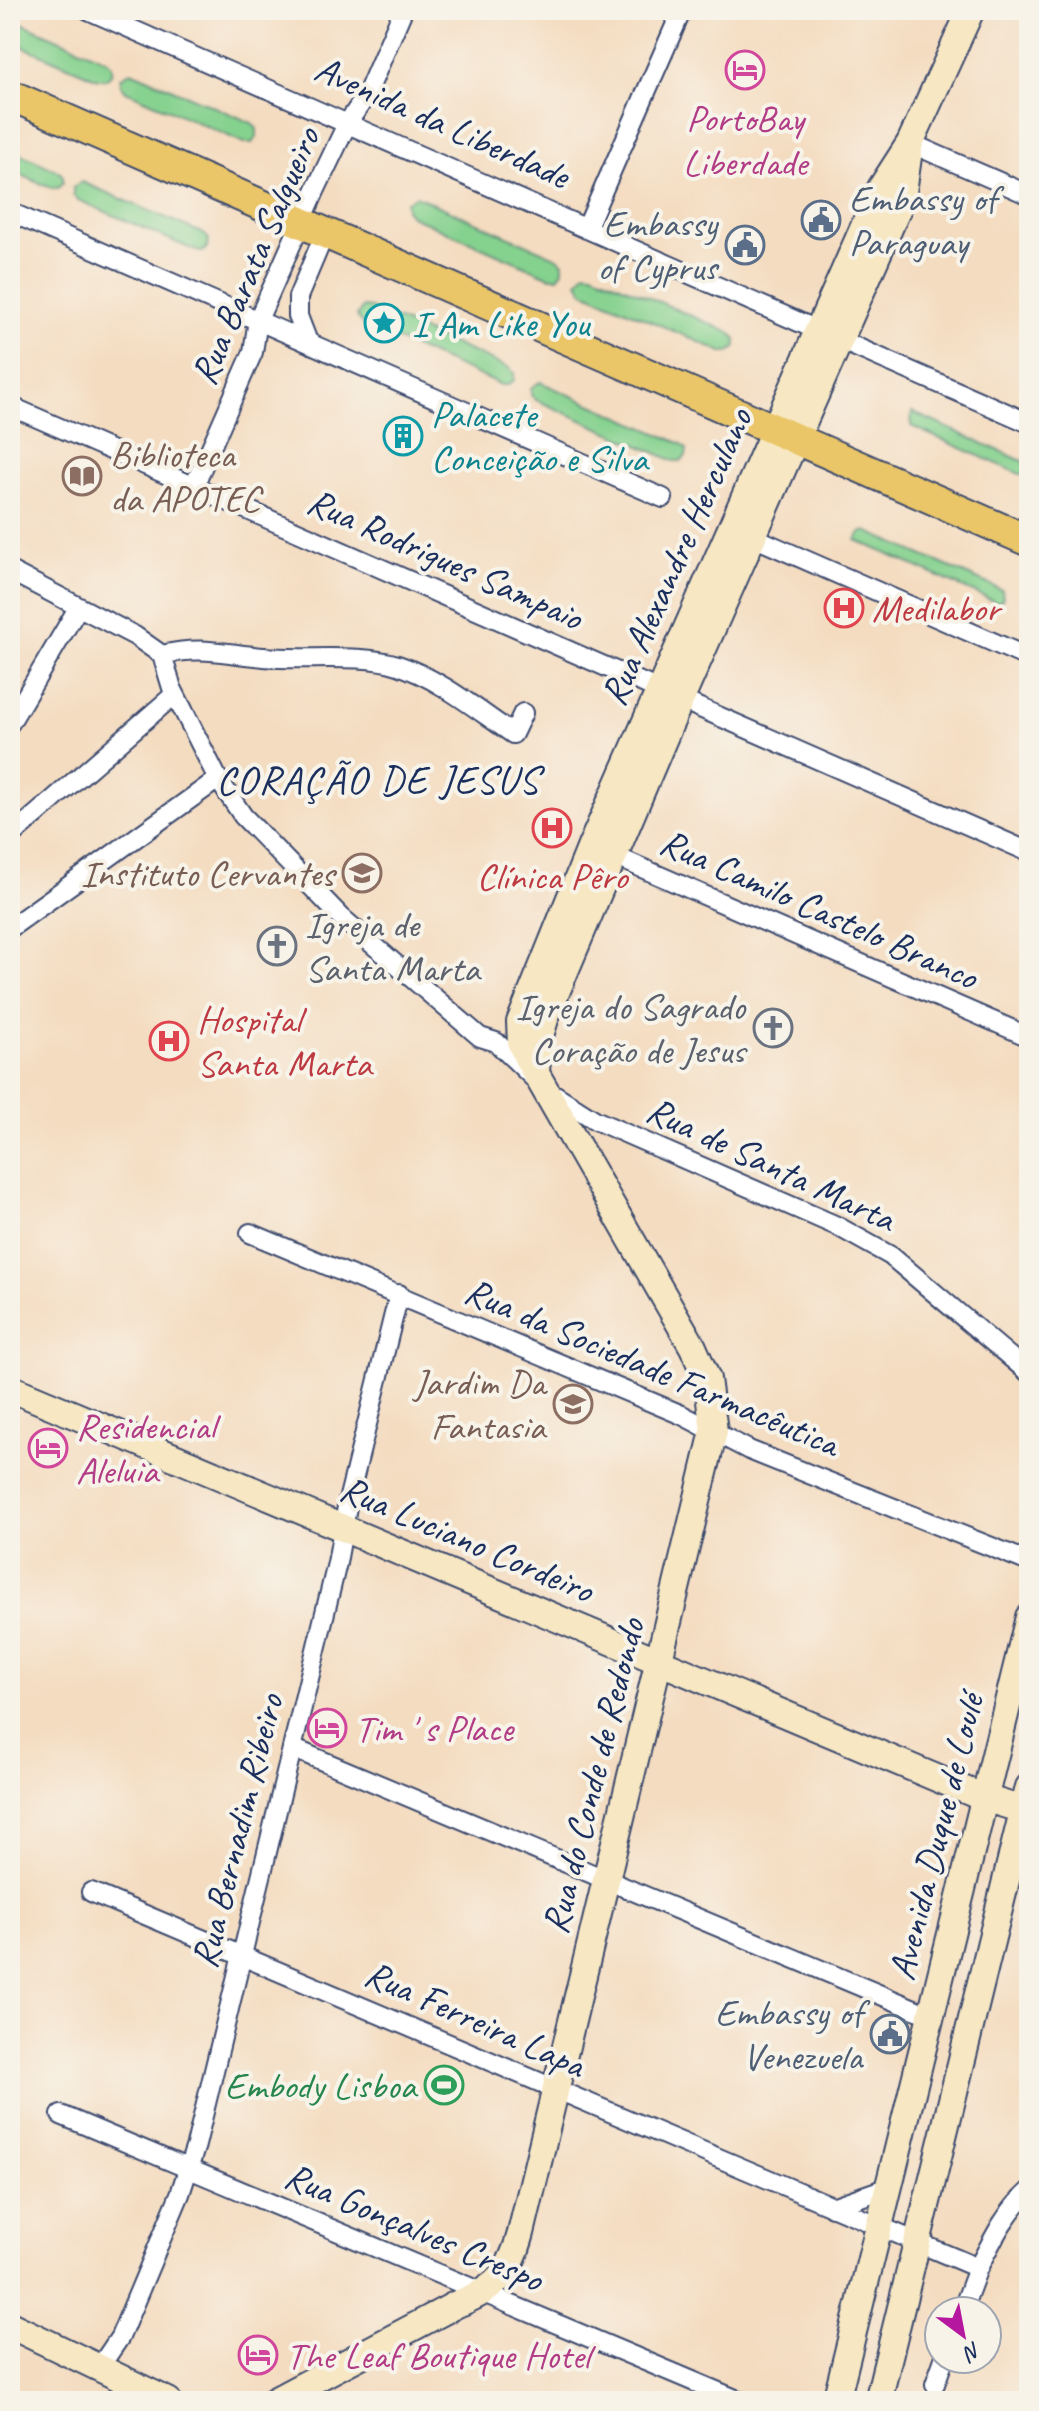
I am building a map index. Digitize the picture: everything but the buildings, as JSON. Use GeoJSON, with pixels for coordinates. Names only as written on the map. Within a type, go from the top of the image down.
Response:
{"type":"FeatureCollection","features":[{"type":"Feature","properties":{"kind":"main road"},"geometry":{"type":"LineString","coordinates":[[10,95],[1029,541]]}},
{"type":"Feature","properties":{"kind":"street","name":"Avenida da Liberdade"},"geometry":{"type":"LineString","coordinates":[[88,10],[1029,423]]}},
{"type":"Feature","properties":{"kind":"street","name":"Rua Barata Salgueiro"},"geometry":{"type":"LineString","coordinates":[[194,486],[253,352],[258,320],[313,227],[347,124],[366,96],[403,10]]}},
{"type":"Feature","properties":{"kind":"street"},"geometry":{"type":"LineString","coordinates":[[586,229],[682,10]]}},
{"type":"Feature","properties":{"kind":"street","name":"Rua Alexandre Herculano"},"geometry":{"type":"LineString","coordinates":[[540,1079],[535,1012],[670,695],[829,335],[902,199],[910,143],[971,10]]}},
{"type":"Feature","properties":{"kind":"street"},"geometry":{"type":"LineString","coordinates":[[910,143],[1029,195]]}},
{"type":"Feature","properties":{"kind":"street"},"geometry":{"type":"LineString","coordinates":[[10,212],[663,498]]}},
{"type":"Feature","properties":{"kind":"street"},"geometry":{"type":"LineString","coordinates":[[308,342],[298,316],[298,297],[313,227]]}},
{"type":"Feature","properties":{"kind":"street","name":"Rua Rodrigues Sampaio"},"geometry":{"type":"LineString","coordinates":[[10,406],[1029,852]]}},
{"type":"Feature","properties":{"kind":"street"},"geometry":{"type":"LineString","coordinates":[[742,532],[1029,658]]}},
{"type":"Feature","properties":{"kind":"street"},"geometry":{"type":"LineString","coordinates":[[10,571],[135,636],[162,655],[197,649],[266,658],[320,658],[397,665],[450,691],[513,734],[523,713]]}},
{"type":"Feature","properties":{"kind":"street"},"geometry":{"type":"LineString","coordinates":[[10,723],[78,608]]}},
{"type":"Feature","properties":{"kind":"street","name":"Rua de Santa Marta"},"geometry":{"type":"LineString","coordinates":[[162,655],[175,694],[218,779],[243,816],[341,917],[480,1037],[496,1042],[595,1120],[837,1226],[891,1256],[1029,1373]]}},
{"type":"Feature","properties":{"kind":"street"},"geometry":{"type":"LineString","coordinates":[[10,837],[175,694]]}},
{"type":"Feature","properties":{"kind":"street"},"geometry":{"type":"LineString","coordinates":[[10,928],[218,779]]}},
{"type":"Feature","properties":{"kind":"street","name":"Rua Camilo Castelo Branco"},"geometry":{"type":"LineString","coordinates":[[602,852],[1026,1032]]}},
{"type":"Feature","properties":{"kind":"street","name":"Rua do Conde de Redondo"},"geometry":{"type":"LineString","coordinates":[[274,2401],[457,2304],[485,2293],[507,2269],[516,2252],[714,1431],[707,1379],[693,1347],[540,1079]]}},
{"type":"Feature","properties":{"kind":"street","name":"Rua da Sociedade Farmacêutica"},"geometry":{"type":"LineString","coordinates":[[250,1233],[399,1294],[714,1431],[749,1450],[1029,1562]]}},
{"type":"Feature","properties":{"kind":"street","name":"Rua Bernadim Ribeiro"},"geometry":{"type":"LineString","coordinates":[[99,2368],[120,2337],[188,2169],[243,1956],[399,1294]]}},
{"type":"Feature","properties":{"kind":"street","name":"Rua Luciano Cordeiro"},"geometry":{"type":"LineString","coordinates":[[10,1388],[984,1798],[1027,1803]]}},
{"type":"Feature","properties":{"kind":"street","name":"Avenida Duque de Loulé"},"geometry":{"type":"LineString","coordinates":[[836,2401],[1029,1617]]}},
{"type":"Feature","properties":{"kind":"street"},"geometry":{"type":"LineString","coordinates":[[292,1748],[931,2016]]}},
{"type":"Feature","properties":{"kind":"street","name":"Avenida Duque de Loulé"},"geometry":{"type":"LineString","coordinates":[[878,2401],[1027,1803]]}},
{"type":"Feature","properties":{"kind":"street","name":"Rua Ferreira Lapa"},"geometry":{"type":"LineString","coordinates":[[91,1892],[978,2268]]}},
{"type":"Feature","properties":{"kind":"street","name":"Rua Gonçalves Crespo"},"geometry":{"type":"LineString","coordinates":[[61,2115],[740,2401]]}},
{"type":"Feature","properties":{"kind":"street"},"geometry":{"type":"LineString","coordinates":[[832,2207],[889,2187]]}},
{"type":"Feature","properties":{"kind":"street"},"geometry":{"type":"LineString","coordinates":[[968,2295],[978,2268],[1009,2211],[1029,2191]]}},
{"type":"Feature","properties":{"kind":"street"},"geometry":{"type":"LineString","coordinates":[[10,2325],[168,2401]]}},
{"type":"Feature","properties":{"kind":"street"},"geometry":{"type":"LineString","coordinates":[[935,2384],[938,2375]]}},
{"type":"Feature","properties":{"kind":"green space"},"geometry":{"type":"Polygon","coordinates":[[[10,18],[107,60],[112,66],[112,73],[106,79],[98,79],[10,41],[10,18]]]}},
{"type":"Feature","properties":{"kind":"green space"},"geometry":{"type":"Polygon","coordinates":[[[131,71],[252,123],[257,129],[257,137],[252,143],[244,143],[126,91],[121,85],[121,78],[131,71]]]}},
{"type":"Feature","properties":{"kind":"green space"},"geometry":{"type":"Polygon","coordinates":[[[10,149],[58,171],[63,176],[63,183],[58,188],[51,188],[10,170],[10,149]]]}},
{"type":"Feature","properties":{"kind":"green space"},"geometry":{"type":"Polygon","coordinates":[[[82,182],[204,234],[209,239],[208,246],[203,252],[196,251],[78,200],[73,195],[73,187],[82,182]]]}},
{"type":"Feature","properties":{"kind":"green space"},"geometry":{"type":"Polygon","coordinates":[[[416,196],[558,258],[563,263],[563,271],[558,277],[550,277],[411,216],[406,210],[406,202],[416,196]]]}},
{"type":"Feature","properties":{"kind":"green space"},"geometry":{"type":"Polygon","coordinates":[[[585,272],[731,333],[736,339],[736,347],[730,352],[722,352],[584,292],[578,282],[585,272]]]}},
{"type":"Feature","properties":{"kind":"green space"},"geometry":{"type":"Polygon","coordinates":[[[363,307],[509,368],[514,373],[514,380],[508,385],[501,385],[363,325],[357,316],[363,307]]]}},
{"type":"Feature","properties":{"kind":"green space"},"geometry":{"type":"Polygon","coordinates":[[[540,382],[682,444],[687,449],[686,456],[681,461],[674,461],[536,400],[531,395],[531,388],[540,382]]]}},
{"type":"Feature","properties":{"kind":"green space"},"geometry":{"type":"Polygon","coordinates":[[[912,412],[1029,464],[1029,478],[911,426],[912,412]]]}},
{"type":"Feature","properties":{"kind":"green space"},"geometry":{"type":"Polygon","coordinates":[[[866,531],[1002,590],[1003,598],[998,603],[856,540],[866,531]]]}},
{"type":"Feature","properties":{"kind":"place","name":"PortoBay Liberdade"},"geometry":{"type":"Point","coordinates":[745,70]}},
{"type":"Feature","properties":{"kind":"place","name":"Embassy of Paraguay"},"geometry":{"type":"Point","coordinates":[821,220]}},
{"type":"Feature","properties":{"kind":"place","name":"Embassy of Cyprus"},"geometry":{"type":"Point","coordinates":[745,245]}},
{"type":"Feature","properties":{"kind":"place","name":"I Am Like You"},"geometry":{"type":"Point","coordinates":[384,323]}},
{"type":"Feature","properties":{"kind":"place","name":"Palacete Conceição e Silva"},"geometry":{"type":"Point","coordinates":[403,436]}},
{"type":"Feature","properties":{"kind":"place","name":"Biblioteca da APOTEC"},"geometry":{"type":"Point","coordinates":[82,476]}},
{"type":"Feature","properties":{"kind":"place","name":"Medilabor"},"geometry":{"type":"Point","coordinates":[844,608]}},
{"type":"Feature","properties":{"kind":"place","name":"Clínica Pêro"},"geometry":{"type":"Point","coordinates":[552,828]}},
{"type":"Feature","properties":{"kind":"place","name":"Instituto Cervantes"},"geometry":{"type":"Point","coordinates":[362,873]}},
{"type":"Feature","properties":{"kind":"place","name":"Igreja de Santa Marta"},"geometry":{"type":"Point","coordinates":[277,946]}},
{"type":"Feature","properties":{"kind":"place","name":"Igreja do Sagrado Coração de Jesus"},"geometry":{"type":"Point","coordinates":[773,1028]}},
{"type":"Feature","properties":{"kind":"place","name":"Hospital Santa Marta"},"geometry":{"type":"Point","coordinates":[169,1041]}},
{"type":"Feature","properties":{"kind":"place","name":"Jardim Da Fantasia"},"geometry":{"type":"Point","coordinates":[573,1404]}},
{"type":"Feature","properties":{"kind":"place","name":"Residencial Aleluia"},"geometry":{"type":"Point","coordinates":[48,1448]}},
{"type":"Feature","properties":{"kind":"place","name":"Tim ' s Place"},"geometry":{"type":"Point","coordinates":[327,1728]}},
{"type":"Feature","properties":{"kind":"place","name":"Embassy of Venezuela"},"geometry":{"type":"Point","coordinates":[890,2034]}},
{"type":"Feature","properties":{"kind":"place","name":"Embody Lisboa"},"geometry":{"type":"Point","coordinates":[444,2085]}},
{"type":"Feature","properties":{"kind":"place","name":"The Leaf Boutique Hotel"},"geometry":{"type":"Point","coordinates":[258,2355]}},
{"type":"Feature","properties":{"kind":"district","name":"CORAÇÃO DE JESUS"},"geometry":{"type":"Point","coordinates":[378,780]}}]}
